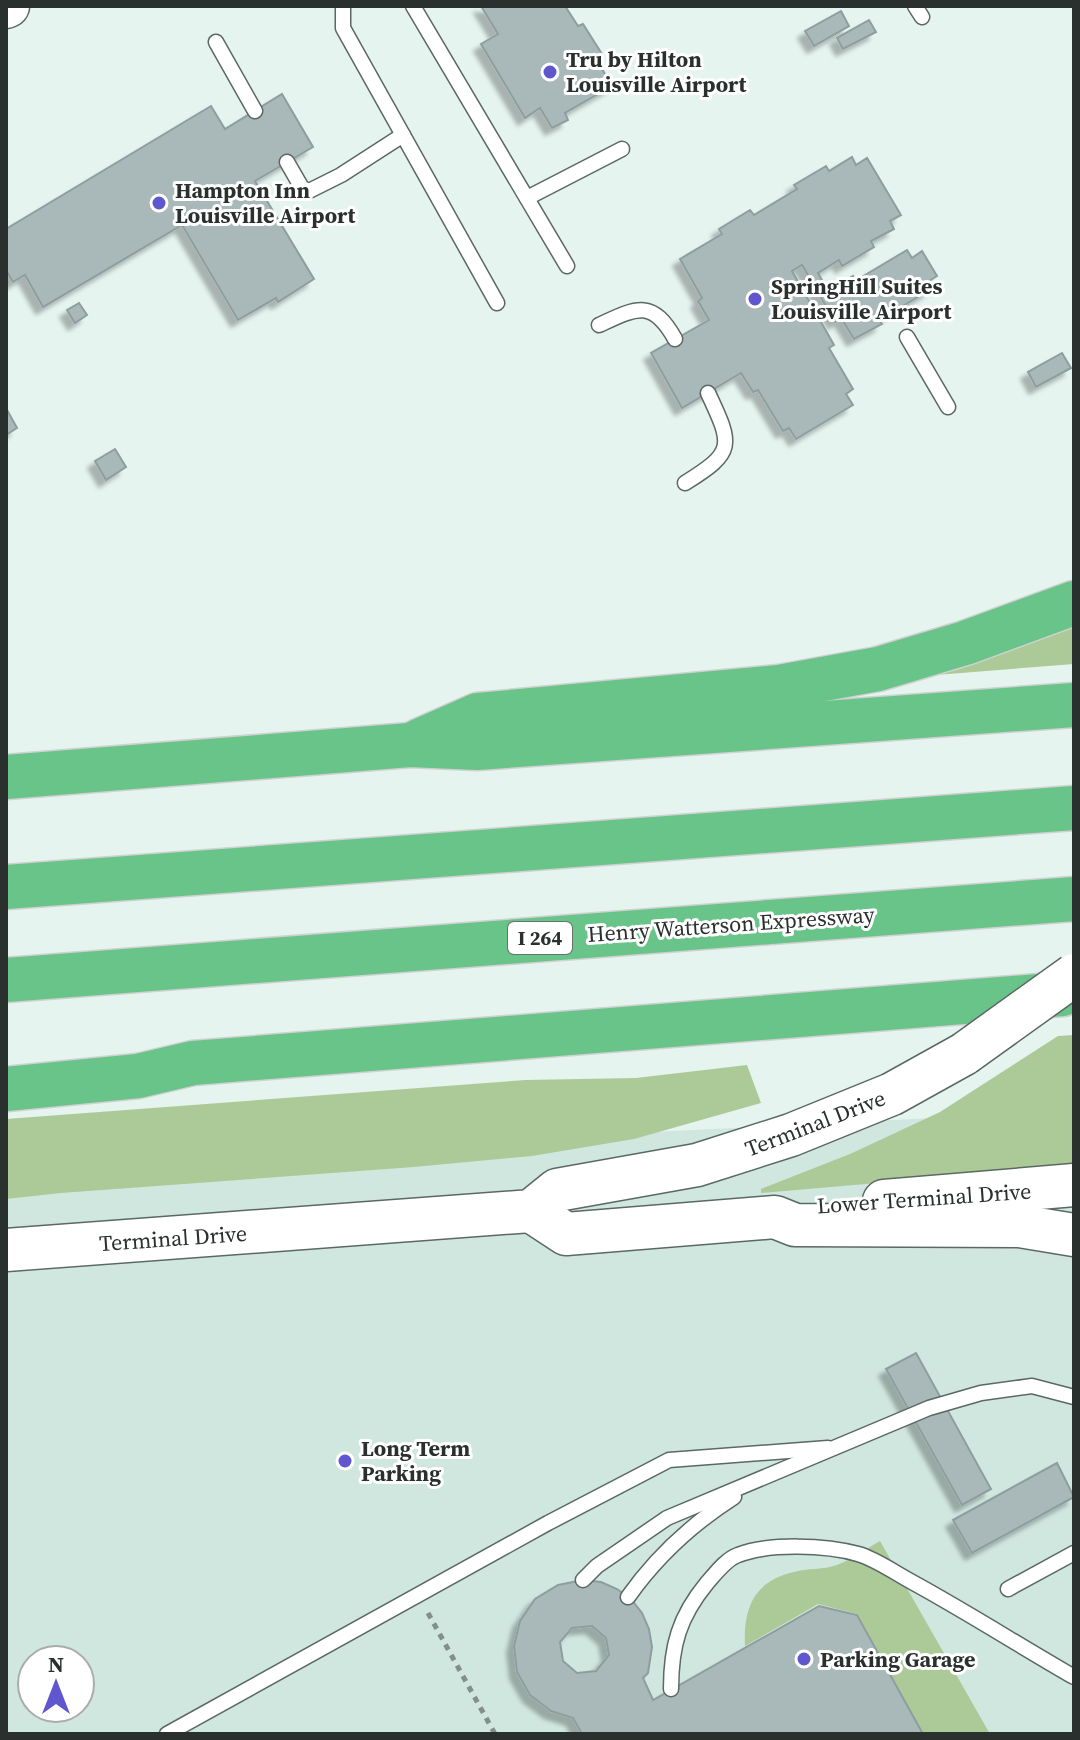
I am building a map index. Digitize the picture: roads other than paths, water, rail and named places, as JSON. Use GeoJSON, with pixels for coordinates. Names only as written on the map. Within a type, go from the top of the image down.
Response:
{"type":"FeatureCollection","features":[{"type":"Feature","properties":{"kind":"highway"},"geometry":{"type":"LineString","coordinates":[[410,745],[478,715],[779,687],[878,669],[965,643],[1074,603]]}},
{"type":"Feature","properties":{"kind":"highway"},"geometry":{"type":"LineString","coordinates":[[6,777],[410,745],[477,748],[1074,705]]}},
{"type":"Feature","properties":{"kind":"highway"},"geometry":{"type":"LineString","coordinates":[[6,887],[1074,808]]}},
{"type":"Feature","properties":{"kind":"highway","name":"Henry Watterson Expressway"},"geometry":{"type":"LineString","coordinates":[[6,980],[1074,899]]}},
{"type":"Feature","properties":{"kind":"highway"},"geometry":{"type":"LineString","coordinates":[[6,1089],[138,1076],[193,1063],[1074,993]]}},
{"type":"Feature","properties":{"kind":"highway"},"geometry":{"type":"LineString","coordinates":[[6,1062],[138,1051],[193,1063]]}},
{"type":"Feature","properties":{"kind":"main road","name":"Terminal Drive"},"geometry":{"type":"LineString","coordinates":[[6,1250],[531,1211],[557,1190],[697,1165],[844,1116],[892,1094],[964,1054],[1074,975]]}},
{"type":"Feature","properties":{"kind":"main road","name":"Lower Terminal Drive"},"geometry":{"type":"LineString","coordinates":[[775,1217],[794,1208],[1074,1185]]}},
{"type":"Feature","properties":{"kind":"main road"},"geometry":{"type":"LineString","coordinates":[[531,1211],[566,1234],[775,1217],[795,1225],[1019,1226],[1074,1235]]}},
{"type":"Feature","properties":{"kind":"lane"},"geometry":{"type":"LineString","coordinates":[[343,6],[343,28],[497,303]]}},
{"type":"Feature","properties":{"kind":"lane"},"geometry":{"type":"LineString","coordinates":[[413,6],[567,266]]}},
{"type":"Feature","properties":{"kind":"lane"},"geometry":{"type":"LineString","coordinates":[[216,42],[255,111]]}},
{"type":"Feature","properties":{"kind":"lane"},"geometry":{"type":"LineString","coordinates":[[287,162],[302,188],[309,191],[341,175],[403,135]]}},
{"type":"Feature","properties":{"kind":"lane"},"geometry":{"type":"LineString","coordinates":[[527,198],[622,149]]}},
{"type":"Feature","properties":{"kind":"lane"},"geometry":{"type":"LineString","coordinates":[[599,325],[630,311],[649,310],[666,322],[675,339]]}},
{"type":"Feature","properties":{"kind":"lane"},"geometry":{"type":"LineString","coordinates":[[907,337],[948,407]]}},
{"type":"Feature","properties":{"kind":"lane"},"geometry":{"type":"LineString","coordinates":[[685,483],[717,463],[726,446],[724,426],[708,393]]}},
{"type":"Feature","properties":{"kind":"lane"},"geometry":{"type":"LineString","coordinates":[[583,1580],[597,1566],[667,1518],[929,1408],[981,1393],[1032,1386],[1074,1397]]}},
{"type":"Feature","properties":{"kind":"lane"},"geometry":{"type":"LineString","coordinates":[[167,1734],[548,1523],[669,1460],[828,1448]]}},
{"type":"Feature","properties":{"kind":"lane"},"geometry":{"type":"LineString","coordinates":[[628,1597],[651,1565],[703,1517],[767,1475]]}},
{"type":"Feature","properties":{"kind":"lane"},"geometry":{"type":"LineString","coordinates":[[671,1689],[671,1657],[681,1622],[692,1601],[716,1572],[736,1555],[780,1547],[823,1548],[860,1554],[1074,1677]]}},
{"type":"Feature","properties":{"kind":"lane"},"geometry":{"type":"LineString","coordinates":[[1008,1589],[1074,1553]]}},
{"type":"Feature","properties":{"kind":"place","name":"Tru by Hilton Louisville Airport"},"geometry":{"type":"Point","coordinates":[550,72]}},
{"type":"Feature","properties":{"kind":"place","name":"Hampton Inn Louisville Airport"},"geometry":{"type":"Point","coordinates":[159,203]}},
{"type":"Feature","properties":{"kind":"place","name":"SpringHill Suites Louisville Airport"},"geometry":{"type":"Point","coordinates":[755,299]}},
{"type":"Feature","properties":{"kind":"place","name":"Long Term Parking"},"geometry":{"type":"Point","coordinates":[345,1461]}},
{"type":"Feature","properties":{"kind":"place","name":"Parking Garage"},"geometry":{"type":"Point","coordinates":[804,1659]}}]}
